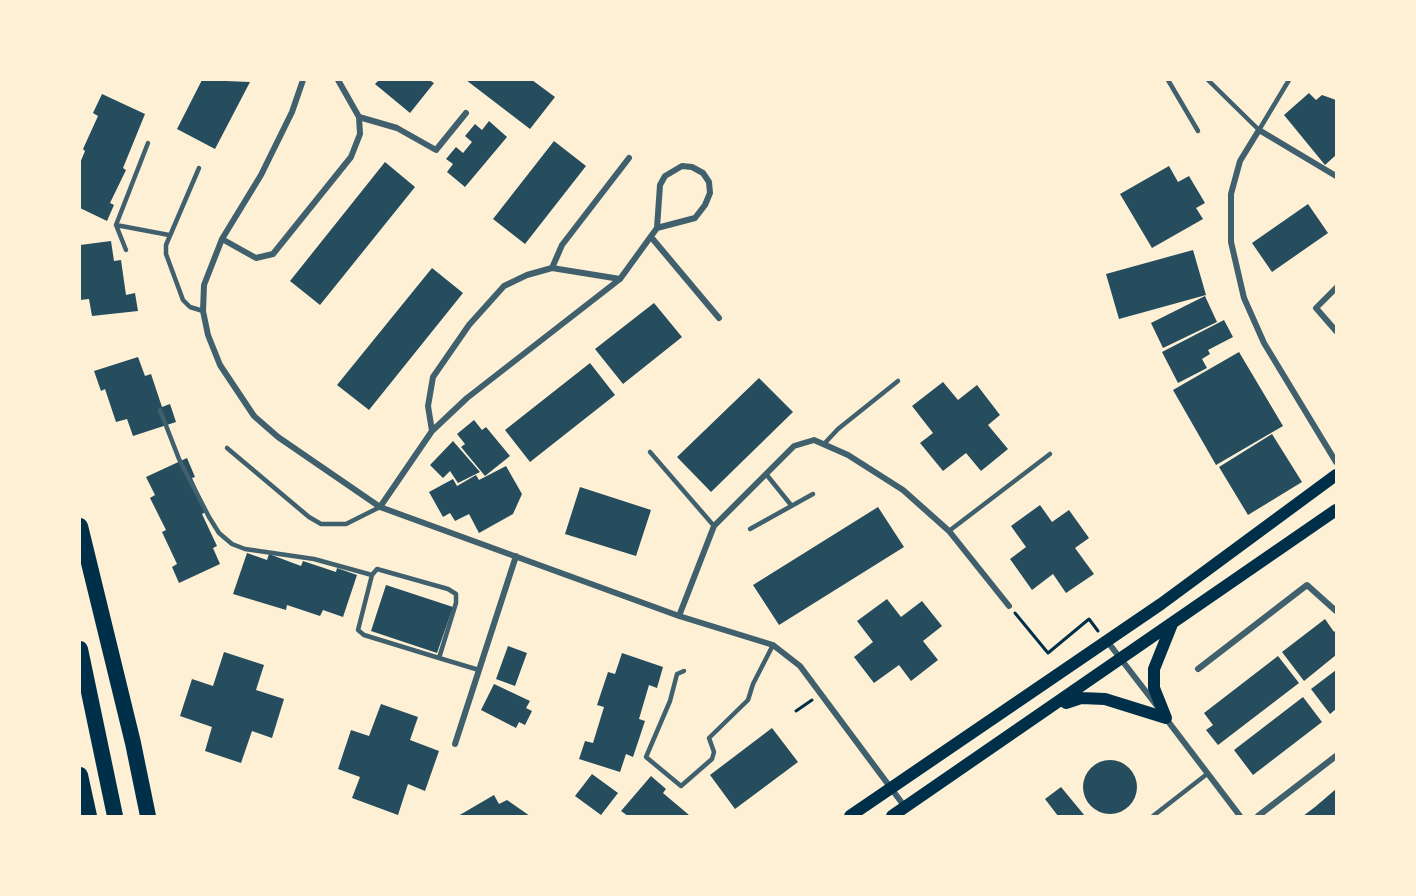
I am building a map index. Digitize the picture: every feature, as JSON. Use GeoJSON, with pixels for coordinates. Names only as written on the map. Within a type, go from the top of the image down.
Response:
{"type":"FeatureCollection","features":[{"type":"Feature","properties":{"kind":"highway"},"geometry":{"type":"LineString","coordinates":[[80,526],[133,742],[148,816]]}},
{"type":"Feature","properties":{"kind":"highway"},"geometry":{"type":"LineString","coordinates":[[80,649],[115,816]]}},
{"type":"Feature","properties":{"kind":"highway"},"geometry":{"type":"LineString","coordinates":[[80,775],[89,816]]}},
{"type":"Feature","properties":{"kind":"main road"},"geometry":{"type":"LineString","coordinates":[[850,816],[893,789],[1107,641],[1336,475]]}},
{"type":"Feature","properties":{"kind":"main road"},"geometry":{"type":"LineString","coordinates":[[892,816],[1122,660],[1174,620],[1336,510]]}},
{"type":"Feature","properties":{"kind":"main road"},"geometry":{"type":"LineString","coordinates":[[1166,718],[1154,688],[1154,669],[1174,620]]}},
{"type":"Feature","properties":{"kind":"main road"},"geometry":{"type":"LineString","coordinates":[[1047,711],[1081,698],[1106,699],[1166,718]]}},
{"type":"Feature","properties":{"kind":"street"},"geometry":{"type":"LineString","coordinates":[[303,80],[292,112],[261,175],[222,239],[204,285],[203,311],[208,335],[220,365],[254,416],[278,437],[380,507],[679,615],[773,645],[800,666],[905,807]]}},
{"type":"Feature","properties":{"kind":"street"},"geometry":{"type":"LineString","coordinates":[[222,239],[256,258],[273,254],[351,157],[360,134],[359,117],[338,80]]}},
{"type":"Feature","properties":{"kind":"street"},"geometry":{"type":"LineString","coordinates":[[359,117],[397,128],[436,150],[466,114]]}},
{"type":"Feature","properties":{"kind":"street"},"geometry":{"type":"LineString","coordinates":[[1336,176],[1259,130],[1240,161],[1231,194],[1231,242],[1244,298],[1263,343],[1336,462]]}},
{"type":"Feature","properties":{"kind":"street"},"geometry":{"type":"LineString","coordinates":[[552,268],[562,245],[629,158]]}},
{"type":"Feature","properties":{"kind":"street"},"geometry":{"type":"LineString","coordinates":[[380,507],[432,431],[467,398],[620,279],[657,228],[660,185],[665,176],[682,166],[692,167],[703,173],[709,182],[710,193],[705,205],[695,218],[657,228]]}},
{"type":"Feature","properties":{"kind":"street"},"geometry":{"type":"LineString","coordinates":[[651,237],[719,318]]}},
{"type":"Feature","properties":{"kind":"street"},"geometry":{"type":"LineString","coordinates":[[432,431],[428,406],[433,377],[451,349],[504,286],[527,275],[552,268],[620,279]]}},
{"type":"Feature","properties":{"kind":"street"},"geometry":{"type":"LineString","coordinates":[[1336,288],[1316,308],[1336,331]]}},
{"type":"Feature","properties":{"kind":"street"},"geometry":{"type":"LineString","coordinates":[[679,615],[714,526],[794,446],[814,440],[848,455],[903,490],[949,531],[1010,606]]}},
{"type":"Feature","properties":{"kind":"street"},"geometry":{"type":"LineString","coordinates":[[455,744],[516,556]]}},
{"type":"Feature","properties":{"kind":"street"},"geometry":{"type":"LineString","coordinates":[[1198,669],[1307,585],[1336,611]]}},
{"type":"Feature","properties":{"kind":"street"},"geometry":{"type":"LineString","coordinates":[[1107,641],[1240,816]]}},
{"type":"Feature","properties":{"kind":"street"},"geometry":{"type":"LineString","coordinates":[[1258,816],[1336,756]]}},
{"type":"Feature","properties":{"kind":"lane"},"geometry":{"type":"LineString","coordinates":[[1168,80],[1198,130]]}},
{"type":"Feature","properties":{"kind":"lane"},"geometry":{"type":"LineString","coordinates":[[1208,80],[1259,130],[1289,80]]}},
{"type":"Feature","properties":{"kind":"lane"},"geometry":{"type":"LineString","coordinates":[[126,249],[116,225],[148,143]]}},
{"type":"Feature","properties":{"kind":"lane"},"geometry":{"type":"LineString","coordinates":[[199,168],[169,235],[166,254],[177,290],[190,307],[203,311]]}},
{"type":"Feature","properties":{"kind":"lane"},"geometry":{"type":"LineString","coordinates":[[116,225],[169,235]]}},
{"type":"Feature","properties":{"kind":"lane"},"geometry":{"type":"LineString","coordinates":[[825,444],[838,429],[898,381]]}},
{"type":"Feature","properties":{"kind":"lane"},"geometry":{"type":"LineString","coordinates":[[160,410],[179,459],[209,518],[219,533],[232,544],[245,549],[314,560],[372,575]]}},
{"type":"Feature","properties":{"kind":"lane"},"geometry":{"type":"LineString","coordinates":[[227,448],[309,517],[321,524],[346,524],[380,507]]}},
{"type":"Feature","properties":{"kind":"lane"},"geometry":{"type":"LineString","coordinates":[[650,452],[714,526]]}},
{"type":"Feature","properties":{"kind":"lane"},"geometry":{"type":"LineString","coordinates":[[949,531],[1050,454]]}},
{"type":"Feature","properties":{"kind":"lane"},"geometry":{"type":"LineString","coordinates":[[766,474],[791,505]]}},
{"type":"Feature","properties":{"kind":"lane"},"geometry":{"type":"LineString","coordinates":[[750,529],[813,494]]}},
{"type":"Feature","properties":{"kind":"lane"},"geometry":{"type":"LineString","coordinates":[[439,658],[456,603],[456,594],[448,589],[377,569],[372,575],[358,630],[364,635],[439,658],[479,670]]}},
{"type":"Feature","properties":{"kind":"lane"},"geometry":{"type":"LineString","coordinates":[[684,671],[677,674],[670,701],[646,757],[681,786],[712,759],[714,752],[709,738],[748,700],[753,684],[773,645]]}},
{"type":"Feature","properties":{"kind":"lane"},"geometry":{"type":"LineString","coordinates":[[1152,816],[1207,774]]}},
{"type":"Feature","properties":{"kind":"path"},"geometry":{"type":"LineString","coordinates":[[1010,606],[1048,653],[1089,620],[1107,641]]}},
{"type":"Feature","properties":{"kind":"path"},"geometry":{"type":"LineString","coordinates":[[796,711],[821,693]]}},
{"type":"Feature","properties":{"kind":"building"},"geometry":{"type":"Polygon","coordinates":[[[202,80],[250,82],[215,149],[177,129],[202,80]]]}},
{"type":"Feature","properties":{"kind":"building"},"geometry":{"type":"Polygon","coordinates":[[[379,80],[429,80],[434,83],[410,113],[375,84],[379,80]]]}},
{"type":"Feature","properties":{"kind":"building"},"geometry":{"type":"Polygon","coordinates":[[[466,80],[532,80],[555,97],[530,129],[466,80]]]}},
{"type":"Feature","properties":{"kind":"building"},"geometry":{"type":"Polygon","coordinates":[[[1309,93],[1316,100],[1322,95],[1336,100],[1336,155],[1325,165],[1284,115],[1309,93]]]}},
{"type":"Feature","properties":{"kind":"building"},"geometry":{"type":"Polygon","coordinates":[[[102,94],[145,114],[123,168],[126,170],[110,203],[114,205],[107,221],[80,208],[80,163],[85,151],[83,149],[98,116],[93,113],[102,94]]]}},
{"type":"Feature","properties":{"kind":"building"},"geometry":{"type":"Polygon","coordinates":[[[489,121],[507,137],[465,187],[447,172],[453,164],[446,159],[456,147],[463,153],[472,142],[465,136],[475,124],[482,130],[489,121]]]}},
{"type":"Feature","properties":{"kind":"building"},"geometry":{"type":"Polygon","coordinates":[[[554,141],[586,166],[525,244],[493,219],[554,141]]]}},
{"type":"Feature","properties":{"kind":"building"},"geometry":{"type":"Polygon","coordinates":[[[385,162],[415,187],[320,305],[290,281],[385,162]]]}},
{"type":"Feature","properties":{"kind":"building"},"geometry":{"type":"Polygon","coordinates":[[[1169,166],[1178,182],[1189,176],[1205,203],[1196,208],[1203,219],[1152,248],[1120,194],[1169,166]]]}},
{"type":"Feature","properties":{"kind":"building"},"geometry":{"type":"Polygon","coordinates":[[[1308,204],[1328,233],[1272,272],[1252,243],[1308,204]]]}},
{"type":"Feature","properties":{"kind":"building"},"geometry":{"type":"Polygon","coordinates":[[[111,241],[114,261],[121,260],[126,295],[135,293],[138,311],[92,316],[89,299],[80,300],[80,245],[111,241]]]}},
{"type":"Feature","properties":{"kind":"building"},"geometry":{"type":"Polygon","coordinates":[[[1193,250],[1206,295],[1119,319],[1106,274],[1193,250]]]}},
{"type":"Feature","properties":{"kind":"building"},"geometry":{"type":"Polygon","coordinates":[[[432,268],[463,293],[369,410],[337,385],[432,268]]]}},
{"type":"Feature","properties":{"kind":"building"},"geometry":{"type":"Polygon","coordinates":[[[1205,296],[1217,322],[1163,348],[1151,323],[1205,296]]]}},
{"type":"Feature","properties":{"kind":"building"},"geometry":{"type":"Polygon","coordinates":[[[654,303],[682,337],[623,384],[595,349],[654,303]]]}},
{"type":"Feature","properties":{"kind":"building"},"geometry":{"type":"Polygon","coordinates":[[[1224,320],[1233,337],[1208,350],[1210,354],[1202,359],[1207,368],[1178,383],[1162,352],[1224,320]]]}},
{"type":"Feature","properties":{"kind":"building"},"geometry":{"type":"Polygon","coordinates":[[[1239,352],[1283,426],[1216,465],[1173,390],[1239,352]]]}},
{"type":"Feature","properties":{"kind":"building"},"geometry":{"type":"Polygon","coordinates":[[[138,357],[145,376],[151,374],[162,407],[170,404],[176,422],[133,436],[127,419],[116,422],[105,389],[101,391],[94,371],[138,357]]]}},
{"type":"Feature","properties":{"kind":"building"},"geometry":{"type":"Polygon","coordinates":[[[590,363],[615,395],[530,462],[505,430],[590,363]]]}},
{"type":"Feature","properties":{"kind":"building"},"geometry":{"type":"Polygon","coordinates":[[[759,378],[793,412],[711,492],[677,457],[759,378]]]}},
{"type":"Feature","properties":{"kind":"building"},"geometry":{"type":"Polygon","coordinates":[[[943,382],[958,400],[977,385],[1000,415],[988,425],[1008,449],[981,471],[966,453],[943,471],[920,443],[933,433],[912,406],[943,382]]]}},
{"type":"Feature","properties":{"kind":"building"},"geometry":{"type":"Polygon","coordinates":[[[474,420],[482,430],[486,427],[510,456],[485,476],[461,447],[465,444],[457,434],[474,420]]]}},
{"type":"Feature","properties":{"kind":"building"},"geometry":{"type":"Polygon","coordinates":[[[1272,434],[1302,482],[1248,515],[1219,467],[1272,434]]]}},
{"type":"Feature","properties":{"kind":"building"},"geometry":{"type":"Polygon","coordinates":[[[453,441],[480,472],[458,483],[450,471],[443,478],[430,465],[453,441]]]}},
{"type":"Feature","properties":{"kind":"building"},"geometry":{"type":"Polygon","coordinates":[[[187,458],[195,477],[192,478],[207,511],[202,514],[217,546],[213,548],[220,564],[179,583],[172,567],[177,564],[162,532],[166,530],[150,498],[155,495],[146,477],[187,458]]]}},
{"type":"Feature","properties":{"kind":"building"},"geometry":{"type":"Polygon","coordinates":[[[506,466],[522,494],[513,514],[479,533],[469,514],[455,521],[450,513],[443,517],[429,492],[453,479],[457,486],[476,475],[479,480],[506,466]]]}},
{"type":"Feature","properties":{"kind":"building"},"geometry":{"type":"Polygon","coordinates":[[[580,487],[651,510],[636,556],[565,534],[580,487]]]}},
{"type":"Feature","properties":{"kind":"building"},"geometry":{"type":"Polygon","coordinates":[[[1040,505],[1052,522],[1069,510],[1089,538],[1075,548],[1094,574],[1066,593],[1053,574],[1032,590],[1010,559],[1026,547],[1011,526],[1040,505]]]}},
{"type":"Feature","properties":{"kind":"building"},"geometry":{"type":"Polygon","coordinates":[[[878,507],[904,547],[779,625],[753,585],[878,507]]]}},
{"type":"Feature","properties":{"kind":"building"},"geometry":{"type":"Polygon","coordinates":[[[247,553],[267,560],[269,554],[301,566],[303,561],[336,572],[337,568],[357,575],[343,617],[323,610],[320,616],[287,605],[286,610],[233,594],[247,553]]]}},
{"type":"Feature","properties":{"kind":"building"},"geometry":{"type":"Polygon","coordinates":[[[386,585],[453,607],[437,653],[371,631],[386,585]]]}},
{"type":"Feature","properties":{"kind":"building"},"geometry":{"type":"Polygon","coordinates":[[[887,599],[901,617],[922,601],[942,626],[923,641],[938,660],[911,681],[899,665],[874,683],[854,657],[873,642],[857,621],[887,599]]]}},
{"type":"Feature","properties":{"kind":"building"},"geometry":{"type":"Polygon","coordinates":[[[1325,619],[1334,632],[1336,630],[1336,655],[1304,681],[1282,652],[1325,619]]]}},
{"type":"Feature","properties":{"kind":"building"},"geometry":{"type":"Polygon","coordinates":[[[508,646],[527,653],[515,686],[496,679],[508,646]]]}},
{"type":"Feature","properties":{"kind":"building"},"geometry":{"type":"Polygon","coordinates":[[[224,652],[264,665],[256,690],[284,699],[272,738],[252,731],[241,763],[205,751],[212,727],[180,716],[192,679],[213,686],[224,652]]]}},
{"type":"Feature","properties":{"kind":"building"},"geometry":{"type":"Polygon","coordinates":[[[622,653],[663,667],[657,688],[649,685],[639,719],[645,721],[633,757],[626,754],[620,772],[579,759],[585,741],[593,743],[604,707],[597,705],[608,672],[615,674],[622,653]]]}},
{"type":"Feature","properties":{"kind":"building"},"geometry":{"type":"Polygon","coordinates":[[[1278,656],[1299,683],[1218,745],[1206,730],[1213,725],[1204,713],[1278,656]]]}},
{"type":"Feature","properties":{"kind":"building"},"geometry":{"type":"Polygon","coordinates":[[[1336,670],[1336,709],[1330,714],[1311,689],[1336,670]]]}},
{"type":"Feature","properties":{"kind":"building"},"geometry":{"type":"Polygon","coordinates":[[[494,684],[530,701],[526,708],[532,711],[525,725],[519,722],[516,728],[481,710],[494,684]]]}},
{"type":"Feature","properties":{"kind":"building"},"geometry":{"type":"Polygon","coordinates":[[[1303,697],[1322,722],[1253,775],[1234,750],[1303,697]]]}},
{"type":"Feature","properties":{"kind":"building"},"geometry":{"type":"Polygon","coordinates":[[[381,704],[418,717],[410,740],[439,751],[425,791],[408,784],[398,815],[352,798],[360,777],[338,769],[351,730],[369,736],[381,704]]]}},
{"type":"Feature","properties":{"kind":"building"},"geometry":{"type":"Polygon","coordinates":[[[772,728],[798,762],[735,809],[710,775],[772,728]]]}},
{"type":"Feature","properties":{"kind":"building"},"geometry":{"type":"Polygon","coordinates":[[[1105,760],[1115,760],[1125,764],[1133,772],[1137,787],[1133,802],[1125,810],[1115,814],[1105,814],[1095,810],[1087,802],[1083,792],[1083,782],[1087,772],[1095,764],[1105,760]]]}},
{"type":"Feature","properties":{"kind":"building"},"geometry":{"type":"Polygon","coordinates":[[[592,774],[618,793],[601,815],[575,796],[592,774]]]}},
{"type":"Feature","properties":{"kind":"building"},"geometry":{"type":"Polygon","coordinates":[[[651,776],[666,789],[663,793],[689,815],[628,816],[621,811],[651,776]]]}},
{"type":"Feature","properties":{"kind":"building"},"geometry":{"type":"Polygon","coordinates":[[[1061,787],[1085,816],[1058,816],[1045,799],[1061,787]]]}},
{"type":"Feature","properties":{"kind":"building"},"geometry":{"type":"Polygon","coordinates":[[[1336,789],[1336,816],[1303,816],[1315,807],[1336,789]]]}},
{"type":"Feature","properties":{"kind":"building"},"geometry":{"type":"Polygon","coordinates":[[[494,795],[499,804],[507,800],[530,816],[458,816],[494,795]]]}}]}
